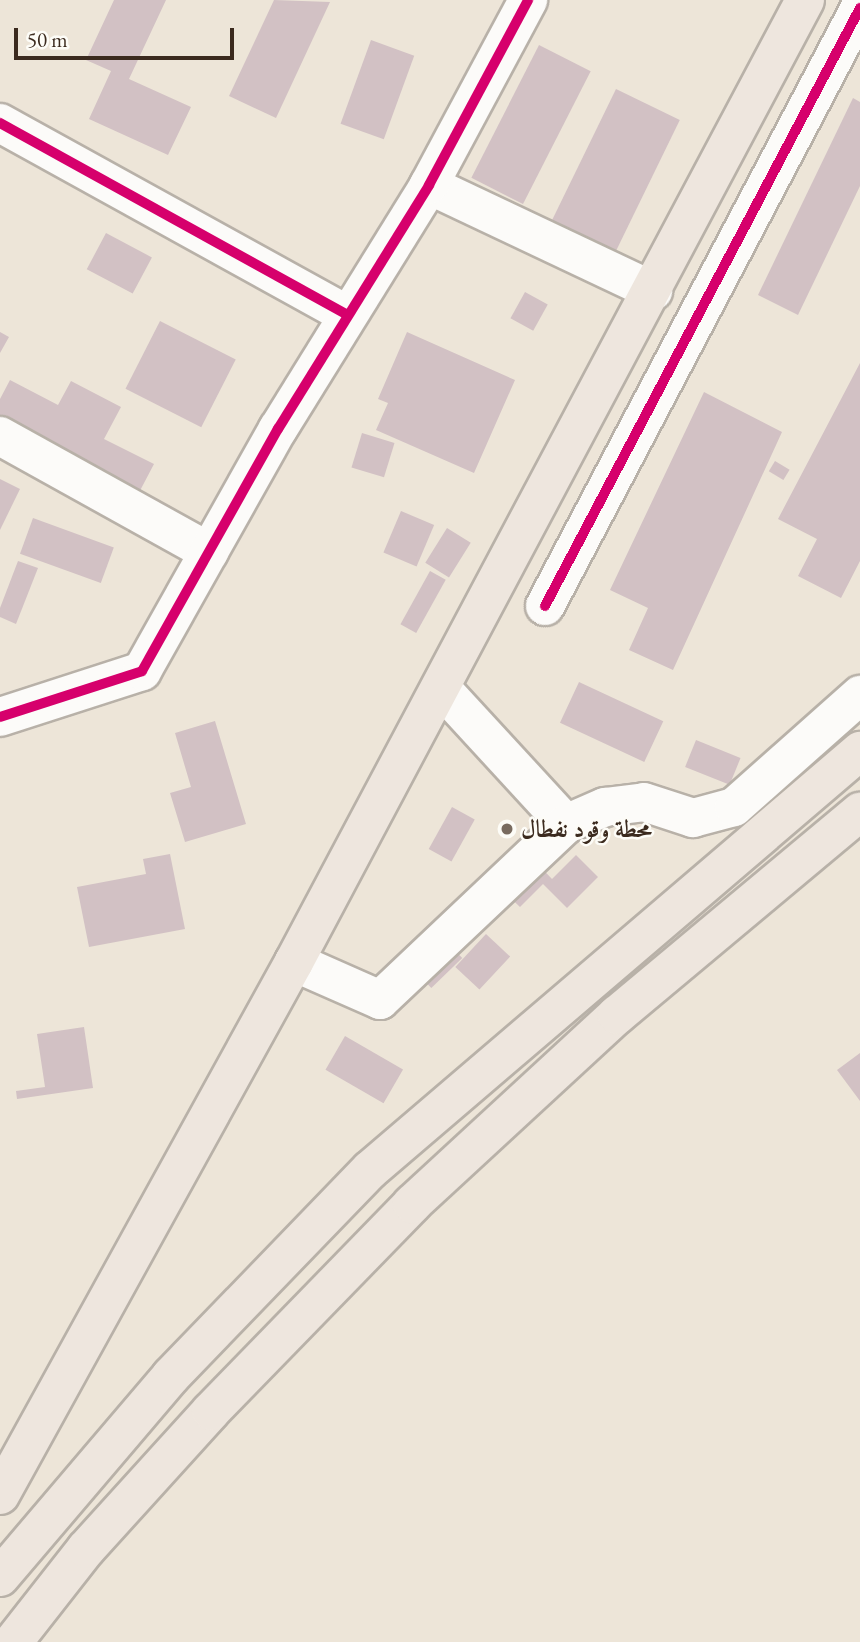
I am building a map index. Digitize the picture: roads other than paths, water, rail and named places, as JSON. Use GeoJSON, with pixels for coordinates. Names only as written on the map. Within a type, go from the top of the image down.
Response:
{"type":"FeatureCollection","features":[{"type":"Feature","properties":{"kind":"main road"},"geometry":{"type":"LineString","coordinates":[[0,1495],[294,962],[653,291],[805,0]]}},
{"type":"Feature","properties":{"kind":"main road"},"geometry":{"type":"LineString","coordinates":[[0,1577],[170,1376],[370,1170],[860,751]]}},
{"type":"Feature","properties":{"kind":"main road"},"geometry":{"type":"LineString","coordinates":[[13,1642],[86,1549],[202,1421],[412,1204],[617,1015],[860,812]]}},
{"type":"Feature","properties":{"kind":"street"},"geometry":{"type":"LineString","coordinates":[[0,717],[142,671],[348,315],[429,184],[528,0]]}},
{"type":"Feature","properties":{"kind":"street"},"geometry":{"type":"LineString","coordinates":[[545,606],[860,8]]}},
{"type":"Feature","properties":{"kind":"street"},"geometry":{"type":"LineString","coordinates":[[0,123],[348,315]]}},
{"type":"Feature","properties":{"kind":"street"},"geometry":{"type":"LineString","coordinates":[[429,184],[653,291]]}},
{"type":"Feature","properties":{"kind":"street"},"geometry":{"type":"LineString","coordinates":[[0,436],[209,552]]}},
{"type":"Feature","properties":{"kind":"street"},"geometry":{"type":"LineString","coordinates":[[441,688],[566,824]]}},
{"type":"Feature","properties":{"kind":"street"},"geometry":{"type":"LineString","coordinates":[[294,962],[380,1000],[566,824],[605,807],[644,802],[693,818],[734,807],[860,695]]}},
{"type":"Feature","properties":{"kind":"place","name":"محطة وقود نفطال"},"geometry":{"type":"Point","coordinates":[507,829]}}]}
